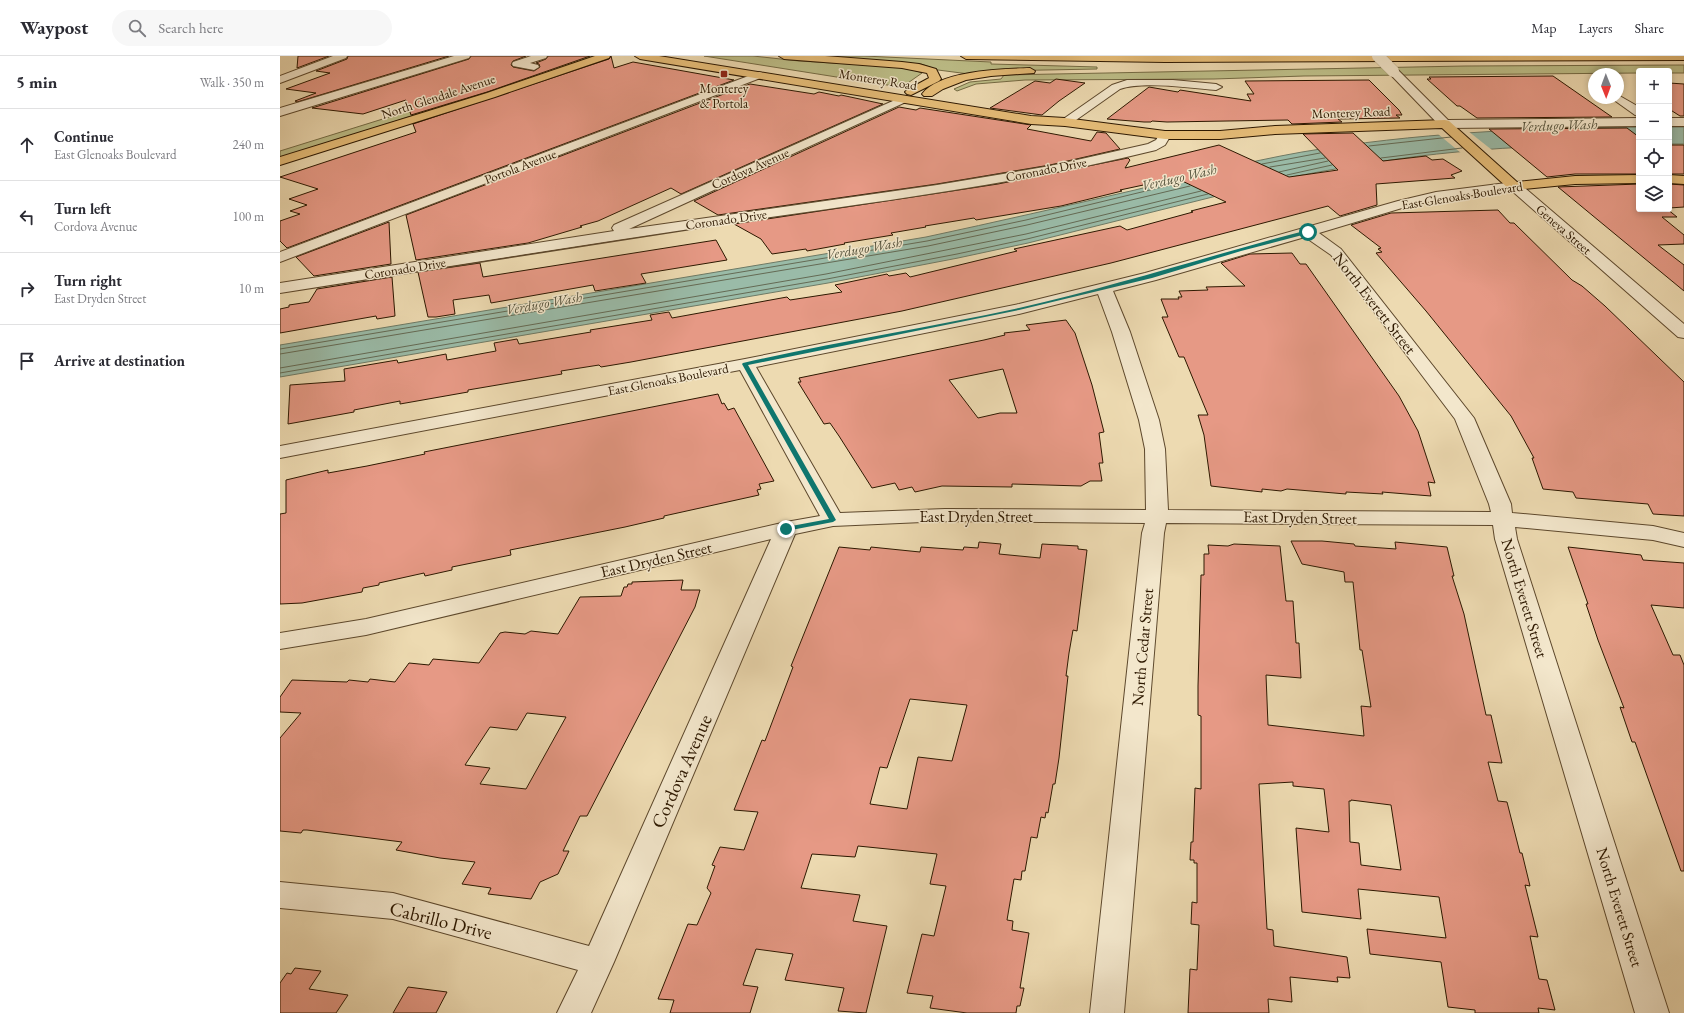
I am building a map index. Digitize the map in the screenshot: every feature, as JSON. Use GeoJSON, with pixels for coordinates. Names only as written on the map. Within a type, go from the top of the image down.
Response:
{"type":"FeatureCollection","features":[{"type":"Feature","properties":{"kind":"main road","name":"North Glendale Avenue"},"geometry":{"type":"LineString","coordinates":[[280,161],[483,97],[605,56]]}},
{"type":"Feature","properties":{"kind":"main road","name":"Monterey Road"},"geometry":{"type":"LineString","coordinates":[[640,56],[759,75],[908,95]]}},
{"type":"Feature","properties":{"kind":"main road","name":"Monterey Road"},"geometry":{"type":"LineString","coordinates":[[682,56],[908,95],[1031,120],[1065,122],[1165,135],[1220,135],[1282,129],[1449,128]]}},
{"type":"Feature","properties":{"kind":"main road"},"geometry":{"type":"LineString","coordinates":[[784,56],[902,65],[919,67],[932,71],[935,79],[908,95]]}},
{"type":"Feature","properties":{"kind":"main road"},"geometry":{"type":"LineString","coordinates":[[966,56],[1124,59],[1684,57]]}},
{"type":"Feature","properties":{"kind":"main road"},"geometry":{"type":"LineString","coordinates":[[1124,59],[1153,56]]}},
{"type":"Feature","properties":{"kind":"main road"},"geometry":{"type":"LineString","coordinates":[[1134,69],[1418,64],[1448,59]]}},
{"type":"Feature","properties":{"kind":"main road","name":"North Glendale Avenue"},"geometry":{"type":"LineString","coordinates":[[511,74],[555,60]]}},
{"type":"Feature","properties":{"kind":"main road"},"geometry":{"type":"LineString","coordinates":[[908,95],[928,94],[959,78],[988,73],[1039,71]]}},
{"type":"Feature","properties":{"kind":"main road","name":"Monterey Road"},"geometry":{"type":"LineString","coordinates":[[928,94],[1042,114],[1065,122]]}},
{"type":"Feature","properties":{"kind":"main road","name":"Geneva Street"},"geometry":{"type":"LineString","coordinates":[[1449,128],[1514,186]]}},
{"type":"Feature","properties":{"kind":"main road","name":"East Glenoaks Boulevard"},"geometry":{"type":"LineString","coordinates":[[1514,186],[1575,180],[1636,179]]}},
{"type":"Feature","properties":{"kind":"main road"},"geometry":{"type":"LineString","coordinates":[[1672,179],[1684,180]]}},
{"type":"Feature","properties":{"kind":"street"},"geometry":{"type":"LineString","coordinates":[[280,80],[342,56]]}},
{"type":"Feature","properties":{"kind":"street"},"geometry":{"type":"LineString","coordinates":[[280,112],[465,56]]}},
{"type":"Feature","properties":{"kind":"street"},"geometry":{"type":"LineString","coordinates":[[534,67],[517,64],[542,56]]}},
{"type":"Feature","properties":{"kind":"street","name":"Geneva Street"},"geometry":{"type":"LineString","coordinates":[[1378,56],[1449,128]]}},
{"type":"Feature","properties":{"kind":"street","name":"Portola Avenue"},"geometry":{"type":"LineString","coordinates":[[280,257],[759,75]]}},
{"type":"Feature","properties":{"kind":"street"},"geometry":{"type":"LineString","coordinates":[[1065,122],[1116,87],[1127,83],[1179,83],[1216,87]]}},
{"type":"Feature","properties":{"kind":"street","name":"Cordova Avenue"},"geometry":{"type":"LineString","coordinates":[[596,238],[908,95]]}},
{"type":"Feature","properties":{"kind":"street"},"geometry":{"type":"LineString","coordinates":[[1624,102],[1636,110]]}},
{"type":"Feature","properties":{"kind":"street","name":"Monterey Road"},"geometry":{"type":"LineString","coordinates":[[1449,128],[1636,122]]}},
{"type":"Feature","properties":{"kind":"street"},"geometry":{"type":"LineString","coordinates":[[1672,122],[1684,122]]}},
{"type":"Feature","properties":{"kind":"street","name":"Coronado Drive"},"geometry":{"type":"LineString","coordinates":[[280,288],[596,238],[937,189],[1050,170],[1152,147],[1161,142],[1165,135]]}},
{"type":"Feature","properties":{"kind":"street","name":"Geneva Street"},"geometry":{"type":"LineString","coordinates":[[1514,186],[1684,333]]}},
{"type":"Feature","properties":{"kind":"street","name":"East Glenoaks Boulevard"},"geometry":{"type":"LineString","coordinates":[[280,452],[745,364],[1012,311],[1150,277],[1398,205],[1436,196],[1514,186]]}},
{"type":"Feature","properties":{"kind":"street","name":"North Everett Street"},"geometry":{"type":"LineString","coordinates":[[1308,232],[1336,252],[1464,418],[1500,504],[1504,519],[1506,539],[1652,1013]]}},
{"type":"Feature","properties":{"kind":"street","name":"North Cedar Street"},"geometry":{"type":"LineString","coordinates":[[1104,288],[1122,332],[1150,420],[1155,450],[1157,516],[1153,533],[1107,1013]]}},
{"type":"Feature","properties":{"kind":"street"},"geometry":{"type":"LineString","coordinates":[[745,364],[833,520]]}},
{"type":"Feature","properties":{"kind":"street","name":"East Dryden Street"},"geometry":{"type":"LineString","coordinates":[[280,641],[366,627],[786,529],[833,520],[945,515],[1504,519],[1653,533],[1684,540]]}},
{"type":"Feature","properties":{"kind":"street","name":"Cordova Avenue"},"geometry":{"type":"LineString","coordinates":[[574,1013],[598,962],[786,529]]}},
{"type":"Feature","properties":{"kind":"street","name":"Cabrillo Drive"},"geometry":{"type":"LineString","coordinates":[[280,895],[393,906],[598,962]]}},
{"type":"Feature","properties":{"kind":"green space"},"geometry":{"type":"Polygon","coordinates":[[[585,56],[594,56],[531,78],[280,158],[280,151],[585,56]]]}},
{"type":"Feature","properties":{"kind":"green space"},"geometry":{"type":"Polygon","coordinates":[[[704,56],[753,56],[799,61],[900,67],[922,73],[905,85],[887,85],[704,56]]]}},
{"type":"Feature","properties":{"kind":"green space"},"geometry":{"type":"Polygon","coordinates":[[[804,56],[864,56],[991,62],[991,64],[1097,67],[1097,69],[994,71],[969,74],[938,70],[921,64],[804,56]]]}},
{"type":"Feature","properties":{"kind":"green space"},"geometry":{"type":"Polygon","coordinates":[[[1684,65],[1684,73],[1672,73],[1672,68],[1636,68],[1636,73],[1624,73],[1624,68],[1588,68],[1588,73],[1025,80],[976,84],[957,91],[954,89],[970,82],[1001,79],[1004,75],[1465,66],[1684,65]]]}},
{"type":"Feature","properties":{"kind":"water","name":"Verdugo Wash"},"geometry":{"type":"Polygon","coordinates":[[[1636,127],[1636,144],[1502,148],[1417,156],[1377,162],[1297,176],[1028,243],[958,258],[828,283],[280,377],[280,345],[926,237],[1239,165],[1302,152],[1386,140],[1428,136],[1512,130],[1636,127]]]}},
{"type":"Feature","properties":{"kind":"water"},"geometry":{"type":"Polygon","coordinates":[[[1672,127],[1684,127],[1684,144],[1672,144],[1672,127]]]}},
{"type":"Feature","properties":{"kind":"pier"},"geometry":{"type":"Polygon","coordinates":[[[1468,131],[1492,150],[1461,153],[1438,134],[1468,131]]]}},
{"type":"Feature","properties":{"kind":"building"},"geometry":{"type":"Polygon","coordinates":[[[298,56],[329,56],[297,68],[298,56]]]}},
{"type":"Feature","properties":{"kind":"building"},"geometry":{"type":"Polygon","coordinates":[[[348,56],[449,56],[297,102],[295,101],[316,93],[286,89],[330,73],[316,71],[347,59],[348,56]]]}},
{"type":"Feature","properties":{"kind":"building"},"geometry":{"type":"Polygon","coordinates":[[[471,56],[526,56],[513,61],[511,65],[513,67],[534,71],[540,67],[539,64],[536,63],[546,59],[548,56],[590,56],[487,92],[411,115],[406,100],[363,114],[312,108],[469,59],[471,56]]]}},
{"type":"Feature","properties":{"kind":"building"},"geometry":{"type":"Polygon","coordinates":[[[611,56],[614,68],[633,62],[734,80],[287,248],[280,241],[280,221],[300,214],[290,211],[307,205],[289,199],[318,189],[280,177],[416,132],[413,124],[609,59],[611,56]]]}},
{"type":"Feature","properties":{"kind":"building"},"geometry":{"type":"Polygon","coordinates":[[[1553,76],[1588,100],[1588,104],[1593,104],[1612,117],[1477,118],[1460,106],[1457,106],[1427,79],[1431,79],[1429,77],[1553,76]]]}},
{"type":"Feature","properties":{"kind":"building"},"geometry":{"type":"Polygon","coordinates":[[[1056,79],[1085,83],[1042,115],[990,108],[1035,81],[1050,83],[1056,79]]]}},
{"type":"Feature","properties":{"kind":"building"},"geometry":{"type":"Polygon","coordinates":[[[1369,80],[1399,110],[1402,115],[1396,115],[1400,118],[1338,119],[1342,122],[1292,124],[1288,120],[1144,122],[1107,119],[1149,87],[1178,92],[1180,90],[1251,101],[1247,94],[1254,94],[1245,81],[1369,80]]]}},
{"type":"Feature","properties":{"kind":"building"},"geometry":{"type":"Polygon","coordinates":[[[1672,83],[1684,84],[1684,116],[1680,116],[1672,111],[1672,83]]]}},
{"type":"Feature","properties":{"kind":"building"},"geometry":{"type":"Polygon","coordinates":[[[750,84],[814,94],[819,92],[839,96],[841,95],[883,104],[681,194],[671,188],[598,221],[528,243],[416,260],[406,215],[750,84]]]}},
{"type":"Feature","properties":{"kind":"building"},"geometry":{"type":"Polygon","coordinates":[[[899,107],[916,110],[920,108],[1031,125],[1027,129],[1091,141],[1097,132],[1106,133],[1120,149],[1050,165],[937,184],[718,215],[694,201],[899,107]]]}},
{"type":"Feature","properties":{"kind":"building"},"geometry":{"type":"Polygon","coordinates":[[[1627,128],[1636,135],[1636,174],[1575,174],[1547,177],[1489,129],[1627,128]]]}},
{"type":"Feature","properties":{"kind":"building"},"geometry":{"type":"Polygon","coordinates":[[[1353,133],[1383,161],[1426,156],[1432,160],[1443,159],[1462,171],[1451,175],[1455,178],[1376,184],[1377,205],[1340,216],[1328,206],[1111,263],[902,311],[631,362],[561,371],[562,374],[468,390],[468,392],[400,404],[400,401],[354,410],[354,412],[288,424],[290,385],[345,381],[344,369],[397,360],[398,363],[446,354],[447,360],[496,351],[494,343],[517,339],[519,344],[591,332],[590,330],[652,320],[650,315],[669,312],[672,318],[787,297],[790,300],[842,292],[835,285],[887,274],[889,276],[906,273],[910,277],[1017,251],[1014,249],[1120,226],[1127,230],[1226,202],[1176,178],[1120,190],[1122,191],[1061,206],[976,220],[974,218],[925,226],[926,227],[891,233],[893,235],[807,251],[806,249],[772,254],[761,239],[734,224],[998,184],[1128,158],[1130,160],[1125,168],[1219,145],[1289,177],[1338,170],[1303,134],[1353,133]]]}},
{"type":"Feature","properties":{"kind":"building"},"geometry":{"type":"Polygon","coordinates":[[[1672,145],[1684,145],[1684,174],[1672,174],[1672,145]]]}},
{"type":"Feature","properties":{"kind":"building"},"geometry":{"type":"Polygon","coordinates":[[[1636,184],[1636,212],[1671,212],[1677,217],[1662,217],[1684,235],[1684,244],[1658,245],[1684,265],[1684,291],[1558,187],[1636,184]]]}},
{"type":"Feature","properties":{"kind":"building"},"geometry":{"type":"Polygon","coordinates":[[[1672,184],[1684,185],[1684,207],[1672,208],[1672,184]]]}},
{"type":"Feature","properties":{"kind":"building"},"geometry":{"type":"Polygon","coordinates":[[[1498,210],[1510,223],[1514,223],[1572,280],[1582,286],[1605,306],[1684,382],[1684,516],[1653,514],[1648,504],[1576,498],[1573,492],[1543,489],[1532,458],[1534,458],[1511,416],[1426,311],[1376,253],[1382,252],[1378,249],[1381,248],[1351,225],[1391,213],[1498,210]]]}},
{"type":"Feature","properties":{"kind":"building"},"geometry":{"type":"Polygon","coordinates":[[[389,222],[391,264],[314,276],[296,257],[389,222]]]}},
{"type":"Feature","properties":{"kind":"building"},"geometry":{"type":"Polygon","coordinates":[[[716,240],[727,260],[641,274],[646,283],[595,291],[593,285],[491,303],[489,295],[453,300],[455,314],[436,317],[428,317],[418,272],[480,263],[483,277],[716,240]]]}},
{"type":"Feature","properties":{"kind":"building"},"geometry":{"type":"Polygon","coordinates":[[[1292,253],[1300,264],[1306,264],[1399,396],[1418,431],[1435,483],[1428,482],[1431,496],[1382,492],[1383,494],[1346,492],[1346,494],[1287,489],[1281,491],[1262,489],[1262,492],[1211,486],[1204,435],[1198,415],[1208,415],[1184,357],[1179,357],[1162,317],[1168,317],[1161,299],[1179,299],[1178,297],[1182,297],[1179,291],[1208,290],[1206,287],[1245,286],[1221,263],[1250,254],[1292,253]]]}},
{"type":"Feature","properties":{"kind":"building"},"geometry":{"type":"Polygon","coordinates":[[[392,277],[395,316],[377,319],[376,316],[280,333],[280,309],[289,307],[289,305],[309,302],[317,289],[392,277]]]}},
{"type":"Feature","properties":{"kind":"building"},"geometry":{"type":"Polygon","coordinates":[[[1066,320],[1075,333],[1092,385],[1104,432],[1099,433],[1103,463],[1099,463],[1102,481],[1090,481],[1081,486],[1012,484],[1012,487],[942,486],[915,492],[912,487],[899,490],[895,483],[872,488],[830,423],[824,424],[798,382],[801,382],[799,378],[984,340],[1005,335],[1004,333],[1030,330],[1026,325],[1066,320]],[[1003,369],[949,380],[978,418],[1000,413],[1017,413],[1003,369]]]}},
{"type":"Feature","properties":{"kind":"building"},"geometry":{"type":"Polygon","coordinates":[[[718,394],[722,404],[724,403],[728,410],[734,408],[774,481],[759,484],[761,489],[757,490],[759,495],[664,516],[664,518],[625,527],[510,550],[511,555],[452,567],[452,570],[425,576],[424,573],[379,583],[379,585],[363,588],[362,592],[302,603],[280,604],[280,514],[286,513],[286,480],[328,470],[328,473],[367,466],[425,454],[424,452],[718,394]]]}},
{"type":"Feature","properties":{"kind":"building"},"geometry":{"type":"Polygon","coordinates":[[[1291,541],[1322,541],[1354,544],[1355,546],[1396,549],[1395,542],[1447,547],[1454,576],[1452,576],[1464,614],[1486,715],[1491,715],[1502,763],[1488,762],[1498,801],[1507,802],[1520,853],[1522,853],[1530,886],[1525,885],[1538,937],[1530,936],[1539,979],[1547,980],[1555,1010],[1538,1008],[1539,1013],[1475,1013],[1475,1010],[1448,1007],[1441,962],[1370,954],[1367,929],[1446,938],[1439,897],[1358,889],[1361,919],[1302,912],[1296,828],[1329,832],[1324,789],[1293,786],[1293,782],[1259,784],[1267,929],[1273,930],[1274,946],[1347,957],[1350,978],[1337,977],[1338,982],[1290,977],[1292,1002],[1268,999],[1269,1013],[1188,1013],[1190,969],[1197,970],[1199,925],[1191,924],[1192,902],[1197,903],[1197,863],[1194,863],[1194,860],[1190,860],[1191,842],[1193,842],[1195,788],[1201,789],[1201,716],[1198,715],[1198,686],[1201,575],[1204,575],[1204,554],[1209,554],[1208,545],[1228,546],[1234,544],[1280,546],[1286,601],[1293,601],[1296,643],[1299,643],[1301,678],[1266,675],[1268,725],[1364,736],[1361,706],[1371,707],[1362,650],[1360,650],[1353,582],[1345,582],[1344,572],[1302,564],[1291,541]],[[1349,801],[1350,842],[1359,843],[1361,865],[1401,870],[1391,805],[1349,801]]]}},
{"type":"Feature","properties":{"kind":"building"},"geometry":{"type":"Polygon","coordinates":[[[979,542],[1001,544],[999,554],[1040,558],[1042,544],[1078,546],[1078,549],[1087,550],[1077,631],[1073,630],[1069,653],[1066,676],[1068,676],[1055,784],[1053,784],[1048,813],[1046,812],[1045,818],[1041,817],[1037,838],[1031,837],[1025,871],[1022,871],[1021,880],[1014,879],[1007,920],[1013,921],[1012,930],[1029,933],[1020,988],[1024,988],[1020,1006],[1017,1006],[1016,1013],[967,1013],[930,1008],[933,996],[907,993],[922,934],[934,936],[946,886],[930,884],[937,854],[858,846],[855,857],[812,854],[801,888],[860,895],[853,921],[887,926],[866,1013],[838,1011],[844,988],[785,980],[793,954],[756,949],[743,985],[758,987],[750,1013],[670,1013],[674,1000],[658,999],[688,924],[697,925],[711,893],[707,888],[715,866],[712,865],[720,847],[744,850],[758,812],[734,810],[762,740],[765,741],[793,667],[791,666],[839,547],[870,550],[871,547],[920,552],[921,547],[963,550],[964,547],[978,548],[979,542]],[[910,699],[887,768],[880,767],[870,804],[907,809],[918,757],[952,761],[967,705],[910,699]]]}},
{"type":"Feature","properties":{"kind":"building"},"geometry":{"type":"Polygon","coordinates":[[[1568,547],[1641,555],[1643,560],[1684,563],[1684,608],[1651,605],[1673,655],[1680,655],[1684,665],[1684,871],[1681,871],[1635,742],[1632,742],[1620,707],[1624,708],[1598,640],[1586,604],[1588,604],[1568,547]]]}},
{"type":"Feature","properties":{"kind":"building"},"geometry":{"type":"Polygon","coordinates":[[[683,580],[681,590],[700,590],[695,607],[587,816],[580,816],[563,851],[569,851],[558,874],[540,882],[531,899],[488,894],[491,888],[462,884],[475,862],[440,858],[396,850],[402,842],[307,830],[303,830],[301,833],[280,831],[280,738],[301,713],[280,712],[280,697],[292,680],[347,682],[349,680],[368,682],[370,679],[395,682],[409,663],[429,665],[433,659],[479,663],[500,633],[525,634],[531,631],[558,634],[580,597],[621,596],[624,587],[627,587],[628,584],[632,584],[632,582],[683,580]],[[527,713],[517,730],[490,727],[465,765],[490,768],[480,784],[526,789],[566,717],[527,713]]]}},
{"type":"Feature","properties":{"kind":"building"},"geometry":{"type":"Polygon","coordinates":[[[295,968],[321,971],[309,989],[348,995],[336,1013],[280,1013],[280,983],[287,973],[291,974],[295,968]]]}},
{"type":"Feature","properties":{"kind":"building"},"geometry":{"type":"Polygon","coordinates":[[[408,987],[447,992],[436,1013],[393,1013],[408,987]]]}},
{"type":"Feature","properties":{"kind":"place","name":"Monterey & Portola"},"geometry":{"type":"Point","coordinates":[724,74]}},
{"type":"Feature","properties":{"kind":"route"},"geometry":{"type":"LineString","coordinates":[[786,529],[833,520],[745,364],[1019,309],[1150,277],[1240,250],[1308,232]]}}]}
